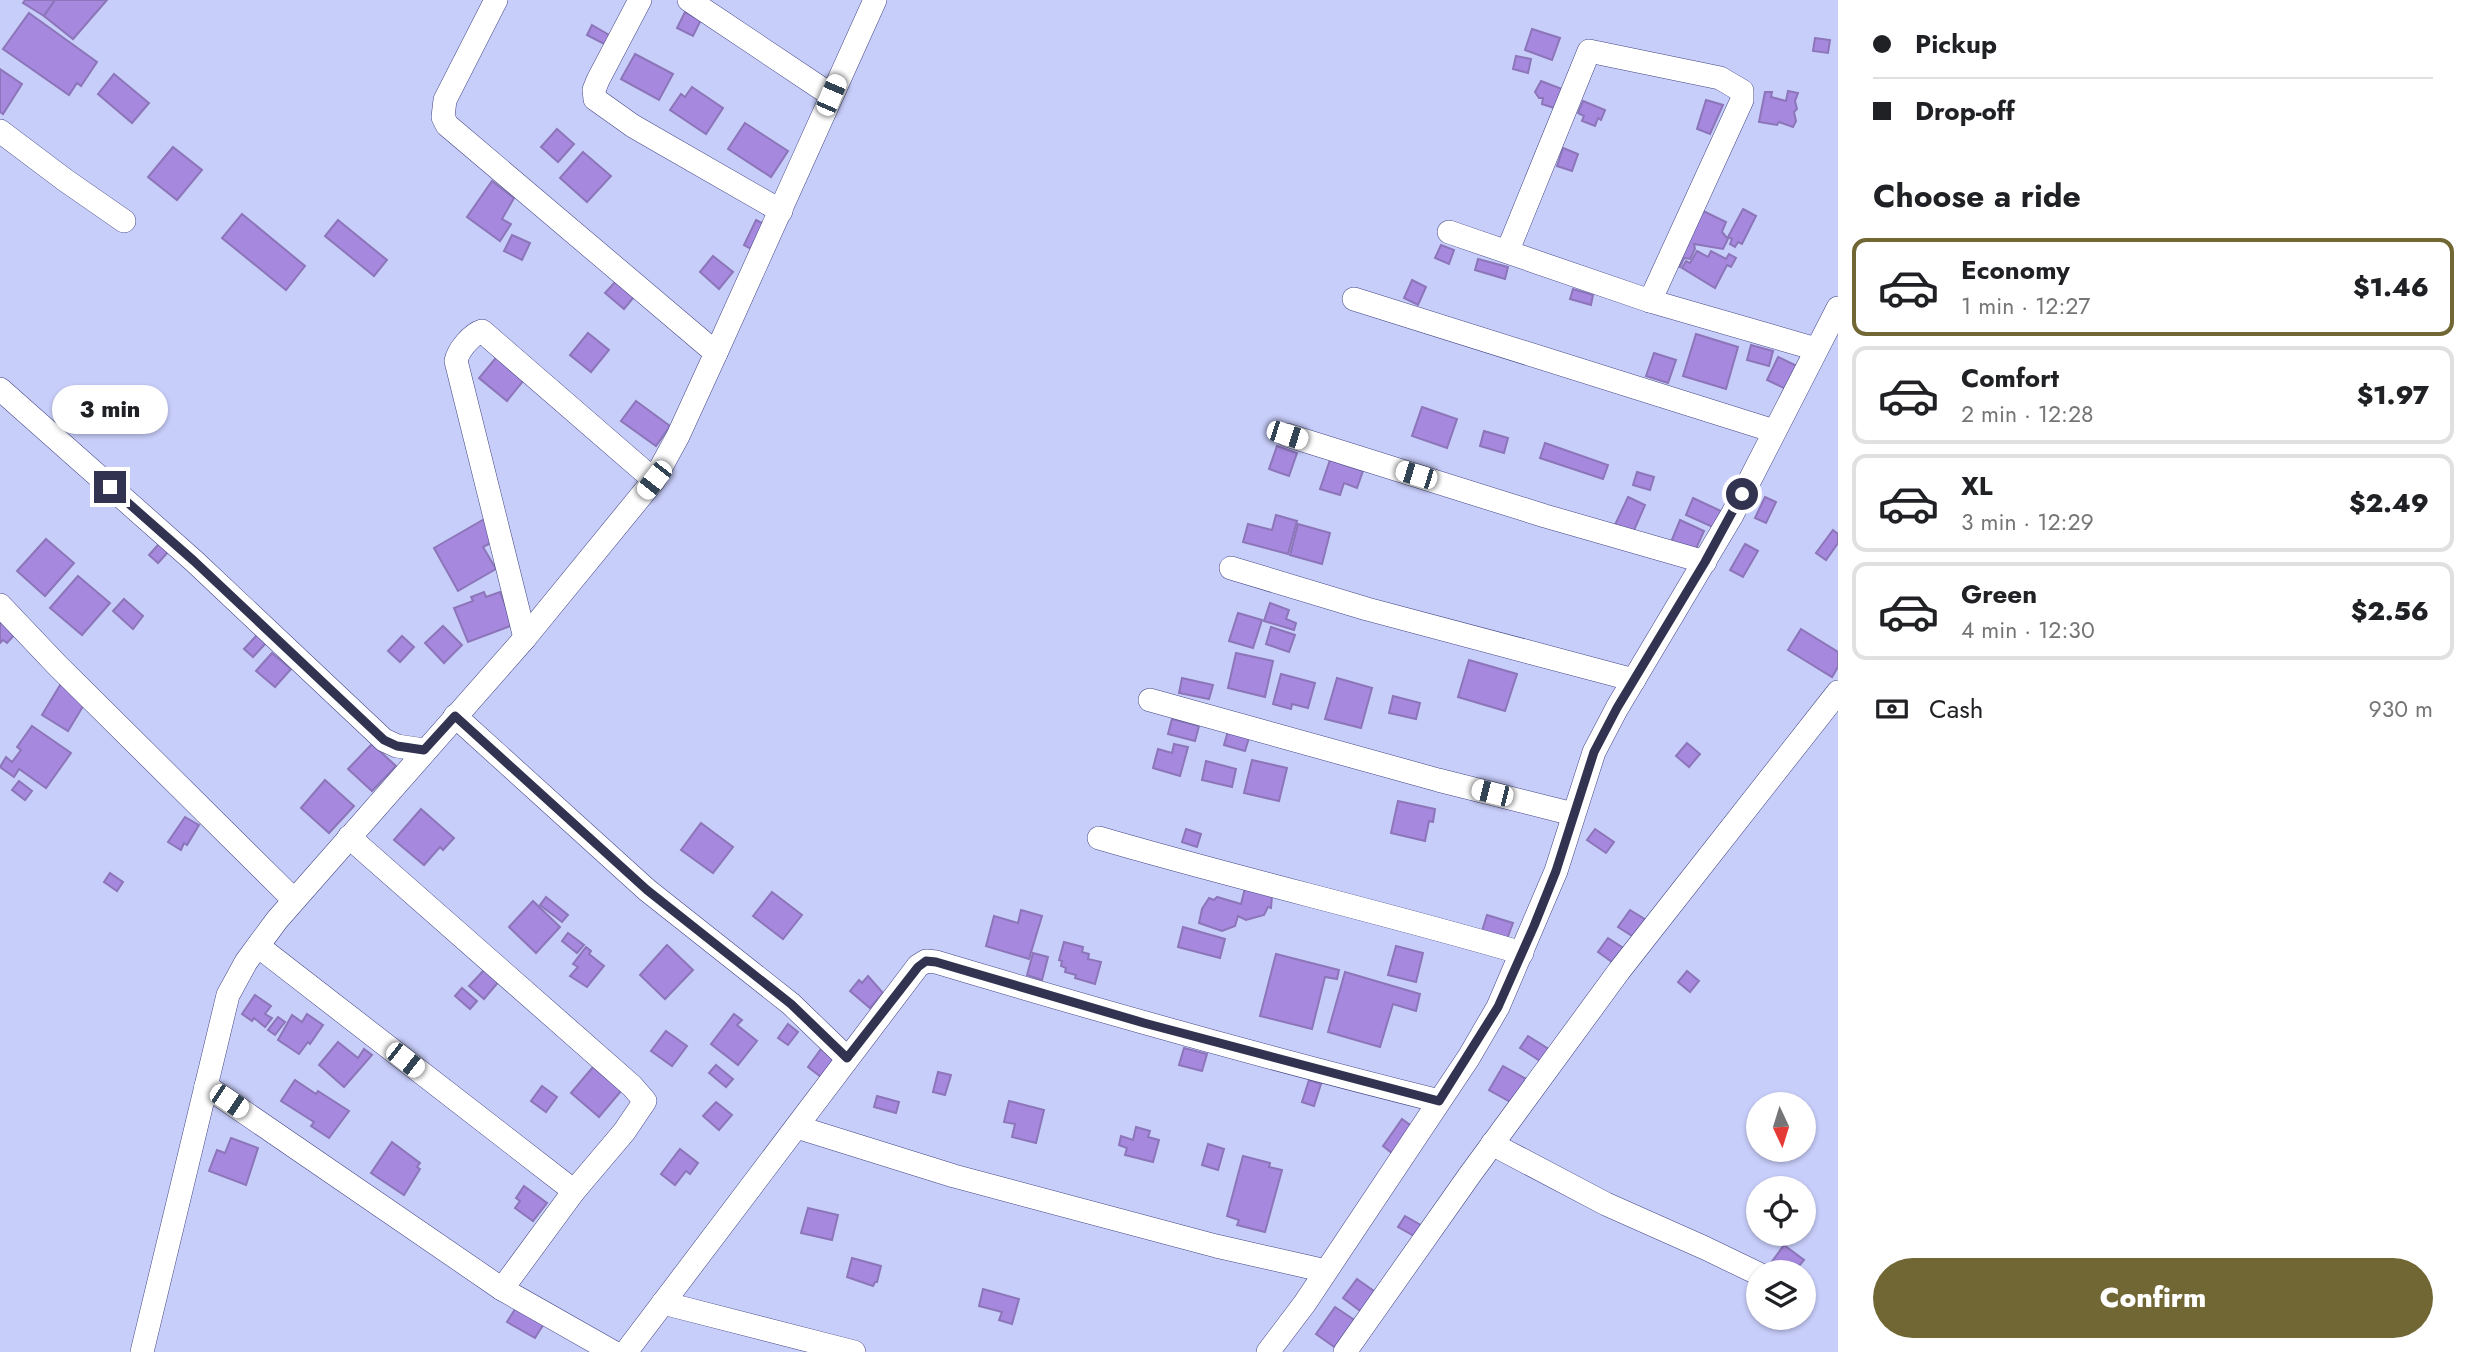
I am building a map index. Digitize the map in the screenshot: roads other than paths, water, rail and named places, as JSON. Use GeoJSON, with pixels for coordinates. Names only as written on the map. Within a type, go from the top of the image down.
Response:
{"type":"FeatureCollection","features":[{"type":"Feature","properties":{"kind":"street"},"geometry":{"type":"LineString","coordinates":[[496,0],[445,100],[443,117],[447,125],[716,353]]}},
{"type":"Feature","properties":{"kind":"street"},"geometry":{"type":"LineString","coordinates":[[640,0],[598,80],[594,90],[595,99],[633,126],[781,211]]}},
{"type":"Feature","properties":{"kind":"street"},"geometry":{"type":"LineString","coordinates":[[689,0],[831,95]]}},
{"type":"Feature","properties":{"kind":"street"},"geometry":{"type":"LineString","coordinates":[[142,1352],[228,995],[258,946],[294,900],[525,638],[654,480],[678,436],[875,0]]}},
{"type":"Feature","properties":{"kind":"street"},"geometry":{"type":"LineString","coordinates":[[1508,250],[1589,51],[1720,78],[1742,91],[1742,100],[1650,301]]}},
{"type":"Feature","properties":{"kind":"street"},"geometry":{"type":"LineString","coordinates":[[0,131],[124,221]]}},
{"type":"Feature","properties":{"kind":"street"},"geometry":{"type":"LineString","coordinates":[[1449,232],[1508,250],[1650,301],[1816,349]]}},
{"type":"Feature","properties":{"kind":"street"},"geometry":{"type":"LineString","coordinates":[[1354,299],[1774,431]]}},
{"type":"Feature","properties":{"kind":"street"},"geometry":{"type":"LineString","coordinates":[[1268,1352],[1326,1271],[1498,1007],[1556,871],[1594,752],[1705,562],[1838,308]]}},
{"type":"Feature","properties":{"kind":"street"},"geometry":{"type":"LineString","coordinates":[[525,638],[456,361],[457,356],[476,333],[482,331],[654,480]]}},
{"type":"Feature","properties":{"kind":"street"},"geometry":{"type":"LineString","coordinates":[[0,388],[194,561],[384,740],[397,746],[424,750]]}},
{"type":"Feature","properties":{"kind":"street"},"geometry":{"type":"LineString","coordinates":[[1287,435],[1545,516],[1705,562]]}},
{"type":"Feature","properties":{"kind":"street"},"geometry":{"type":"LineString","coordinates":[[1231,568],[1367,609],[1634,680]]}},
{"type":"Feature","properties":{"kind":"street"},"geometry":{"type":"LineString","coordinates":[[0,605],[294,900]]}},
{"type":"Feature","properties":{"kind":"street"},"geometry":{"type":"LineString","coordinates":[[1150,700],[1438,780],[1573,814]]}},
{"type":"Feature","properties":{"kind":"street"},"geometry":{"type":"LineString","coordinates":[[1345,1352],[1492,1144],[1635,950],[1834,706]]}},
{"type":"Feature","properties":{"kind":"street"},"geometry":{"type":"LineString","coordinates":[[455,716],[647,890],[791,1004],[847,1058]]}},
{"type":"Feature","properties":{"kind":"street"},"geometry":{"type":"LineString","coordinates":[[349,837],[632,1086],[645,1101],[502,1289]]}},
{"type":"Feature","properties":{"kind":"street"},"geometry":{"type":"LineString","coordinates":[[1099,838],[1399,917],[1522,953]]}},
{"type":"Feature","properties":{"kind":"street"},"geometry":{"type":"LineString","coordinates":[[258,946],[574,1191]]}},
{"type":"Feature","properties":{"kind":"street"},"geometry":{"type":"LineString","coordinates":[[626,1352],[847,1058],[918,967],[926,961],[1284,1062],[1439,1101]]}},
{"type":"Feature","properties":{"kind":"street"},"geometry":{"type":"LineString","coordinates":[[206,1086],[502,1289],[613,1352]]}},
{"type":"Feature","properties":{"kind":"street"},"geometry":{"type":"LineString","coordinates":[[797,1127],[954,1177],[1216,1246],[1326,1271]]}},
{"type":"Feature","properties":{"kind":"street"},"geometry":{"type":"LineString","coordinates":[[1492,1144],[1606,1204],[1746,1268]]}},
{"type":"Feature","properties":{"kind":"street"},"geometry":{"type":"LineString","coordinates":[[663,1303],[853,1352]]}}]}
